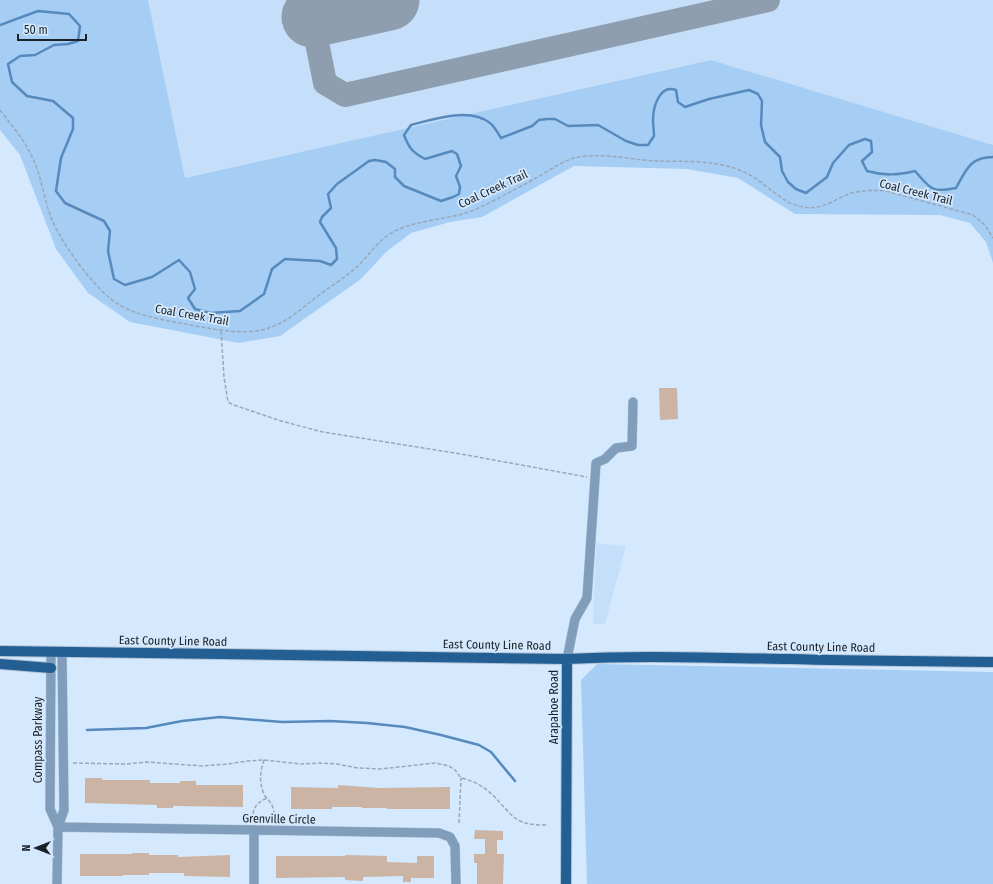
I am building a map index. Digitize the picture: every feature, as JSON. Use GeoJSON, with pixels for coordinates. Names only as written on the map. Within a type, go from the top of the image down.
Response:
{"type":"FeatureCollection","features":[{"type":"Feature","properties":{"kind":"main road","name":"East County Line Road"},"geometry":{"type":"LineString","coordinates":[[0,652],[567,659],[621,656],[993,662]]}},
{"type":"Feature","properties":{"kind":"main road","name":"Arapahoe Road"},"geometry":{"type":"LineString","coordinates":[[566,884],[567,659]]}},
{"type":"Feature","properties":{"kind":"main road"},"geometry":{"type":"LineString","coordinates":[[0,664],[50,668]]}},
{"type":"Feature","properties":{"kind":"street","name":"Arapahoe Road"},"geometry":{"type":"LineString","coordinates":[[567,659],[575,619],[587,598],[596,463],[605,459],[616,448],[632,446],[633,402]]}},
{"type":"Feature","properties":{"kind":"street","name":"Compass Parkway"},"geometry":{"type":"LineString","coordinates":[[51,652],[50,810],[58,827]]}},
{"type":"Feature","properties":{"kind":"street","name":"Compass Parkway"},"geometry":{"type":"LineString","coordinates":[[57,884],[58,827],[64,810],[62,652]]}},
{"type":"Feature","properties":{"kind":"street","name":"Grenville Circle"},"geometry":{"type":"LineString","coordinates":[[58,827],[439,833],[450,837],[455,846],[456,884]]}},
{"type":"Feature","properties":{"kind":"street"},"geometry":{"type":"LineString","coordinates":[[254,830],[254,884]]}},
{"type":"Feature","properties":{"kind":"path","name":"Coal Creek Trail"},"geometry":{"type":"LineString","coordinates":[[0,110],[20,136],[31,155],[40,178],[48,209],[60,237],[98,288],[117,304],[130,310],[160,319],[221,331],[256,331],[269,328],[288,319],[345,278],[387,236],[398,230],[414,225],[472,211],[527,184],[566,161],[581,156],[601,156],[653,161],[699,162],[730,167],[750,175],[791,203],[807,208],[817,208],[827,205],[849,194],[874,190],[886,192],[973,215],[986,225],[993,238]]}},
{"type":"Feature","properties":{"kind":"path"},"geometry":{"type":"LineString","coordinates":[[221,331],[226,391],[228,402],[234,405],[280,421],[324,432],[461,454],[595,478]]}},
{"type":"Feature","properties":{"kind":"path"},"geometry":{"type":"LineString","coordinates":[[264,760],[260,780],[264,795],[272,804],[275,820]]}},
{"type":"Feature","properties":{"kind":"path"},"geometry":{"type":"LineString","coordinates":[[72,763],[126,764],[147,762],[202,766],[264,760],[301,764],[337,764],[358,768],[380,769],[435,763],[449,766],[455,770],[461,778],[459,823]]}},
{"type":"Feature","properties":{"kind":"path"},"geometry":{"type":"LineString","coordinates":[[461,778],[471,780],[483,786],[519,820],[532,825],[547,825]]}},
{"type":"Feature","properties":{"kind":"path"},"geometry":{"type":"LineString","coordinates":[[252,820],[255,806],[257,803],[266,798]]}},
{"type":"Feature","properties":{"kind":"shaded area"},"geometry":{"type":"Polygon","coordinates":[[[0,0],[148,0],[185,178],[711,60],[993,145],[993,263],[986,242],[970,223],[940,215],[795,214],[738,178],[687,169],[574,166],[482,217],[450,222],[411,233],[386,252],[361,279],[280,336],[239,343],[130,322],[88,293],[56,249],[20,155],[0,130],[0,0]]]}},
{"type":"Feature","properties":{"kind":"shaded area"},"geometry":{"type":"Polygon","coordinates":[[[148,0],[993,0],[993,145],[711,60],[185,178],[148,0]]]}},
{"type":"Feature","properties":{"kind":"shaded area"},"geometry":{"type":"Polygon","coordinates":[[[596,543],[626,546],[605,624],[593,624],[596,543]]]}},
{"type":"Feature","properties":{"kind":"shaded area"},"geometry":{"type":"Polygon","coordinates":[[[597,664],[993,672],[993,884],[587,884],[581,680],[597,664]]]}},
{"type":"Feature","properties":{"kind":"building"},"geometry":{"type":"Polygon","coordinates":[[[659,388],[677,388],[678,419],[660,420],[659,388]]]}},
{"type":"Feature","properties":{"kind":"building"},"geometry":{"type":"Polygon","coordinates":[[[85,778],[102,778],[102,780],[150,780],[150,783],[180,783],[180,781],[196,781],[196,785],[243,785],[243,807],[173,806],[173,808],[157,808],[157,805],[85,803],[85,778]]]}},
{"type":"Feature","properties":{"kind":"building"},"geometry":{"type":"Polygon","coordinates":[[[338,785],[379,788],[450,787],[450,809],[332,807],[332,809],[291,809],[291,787],[338,788],[338,785]]]}},
{"type":"Feature","properties":{"kind":"building"},"geometry":{"type":"Polygon","coordinates":[[[475,830],[503,831],[503,840],[497,840],[497,854],[504,854],[503,884],[477,884],[477,863],[474,863],[474,854],[485,854],[485,839],[474,839],[475,830]]]}},
{"type":"Feature","properties":{"kind":"building"},"geometry":{"type":"Polygon","coordinates":[[[149,853],[149,855],[178,855],[178,857],[230,855],[230,877],[184,876],[184,873],[149,873],[149,875],[123,876],[80,876],[80,854],[149,853]]]}},
{"type":"Feature","properties":{"kind":"building"},"geometry":{"type":"Polygon","coordinates":[[[276,856],[387,856],[387,862],[417,863],[417,856],[434,856],[434,878],[411,878],[411,882],[403,882],[403,876],[363,877],[363,881],[345,880],[345,877],[276,878],[276,856]]]}},
{"type":"Feature","properties":{"kind":"waterway"},"geometry":{"type":"LineString","coordinates":[[0,25],[38,11],[69,14],[80,26],[78,41],[68,44],[54,45],[35,55],[20,56],[8,64],[12,82],[27,96],[53,101],[73,118],[73,129],[61,158],[56,191],[65,203],[104,221],[110,231],[108,251],[114,279],[125,285],[152,277],[179,260],[190,272],[195,289],[188,298],[195,309],[210,313],[240,311],[264,294],[272,269],[285,259],[320,261],[331,265],[337,259],[336,248],[320,222],[322,217],[331,208],[328,194],[337,184],[369,161],[375,160],[386,162],[395,169],[395,177],[404,186],[441,201],[459,194],[460,187],[456,176],[461,166],[457,154],[452,151],[425,159],[412,149],[404,135],[411,125],[440,118],[462,115],[482,118],[491,124],[501,138],[532,126],[539,120],[555,119],[568,126],[598,125],[626,141],[638,145],[648,145],[654,136],[654,109],[658,98],[665,90],[676,90],[678,102],[685,107],[709,99],[749,90],[758,94],[762,101],[761,125],[765,142],[780,157],[782,171],[788,182],[796,189],[806,193],[827,177],[833,163],[849,145],[865,139],[871,141],[872,152],[862,161],[867,171],[879,174],[915,171],[928,186],[936,190],[956,188],[966,170],[974,162],[979,159],[993,157]]}},
{"type":"Feature","properties":{"kind":"waterway"},"geometry":{"type":"LineString","coordinates":[[87,730],[146,728],[182,721],[220,717],[282,722],[330,721],[405,727],[479,745],[491,752],[515,781]]}},
{"type":"Feature","properties":{"kind":"taxiway"},"geometry":{"type":"LineString","coordinates":[[312,17],[325,83],[345,95],[768,0]]}},
{"type":"Feature","properties":{"kind":"runway"},"geometry":{"type":"LineString","coordinates":[[312,17],[389,0]]}}]}
